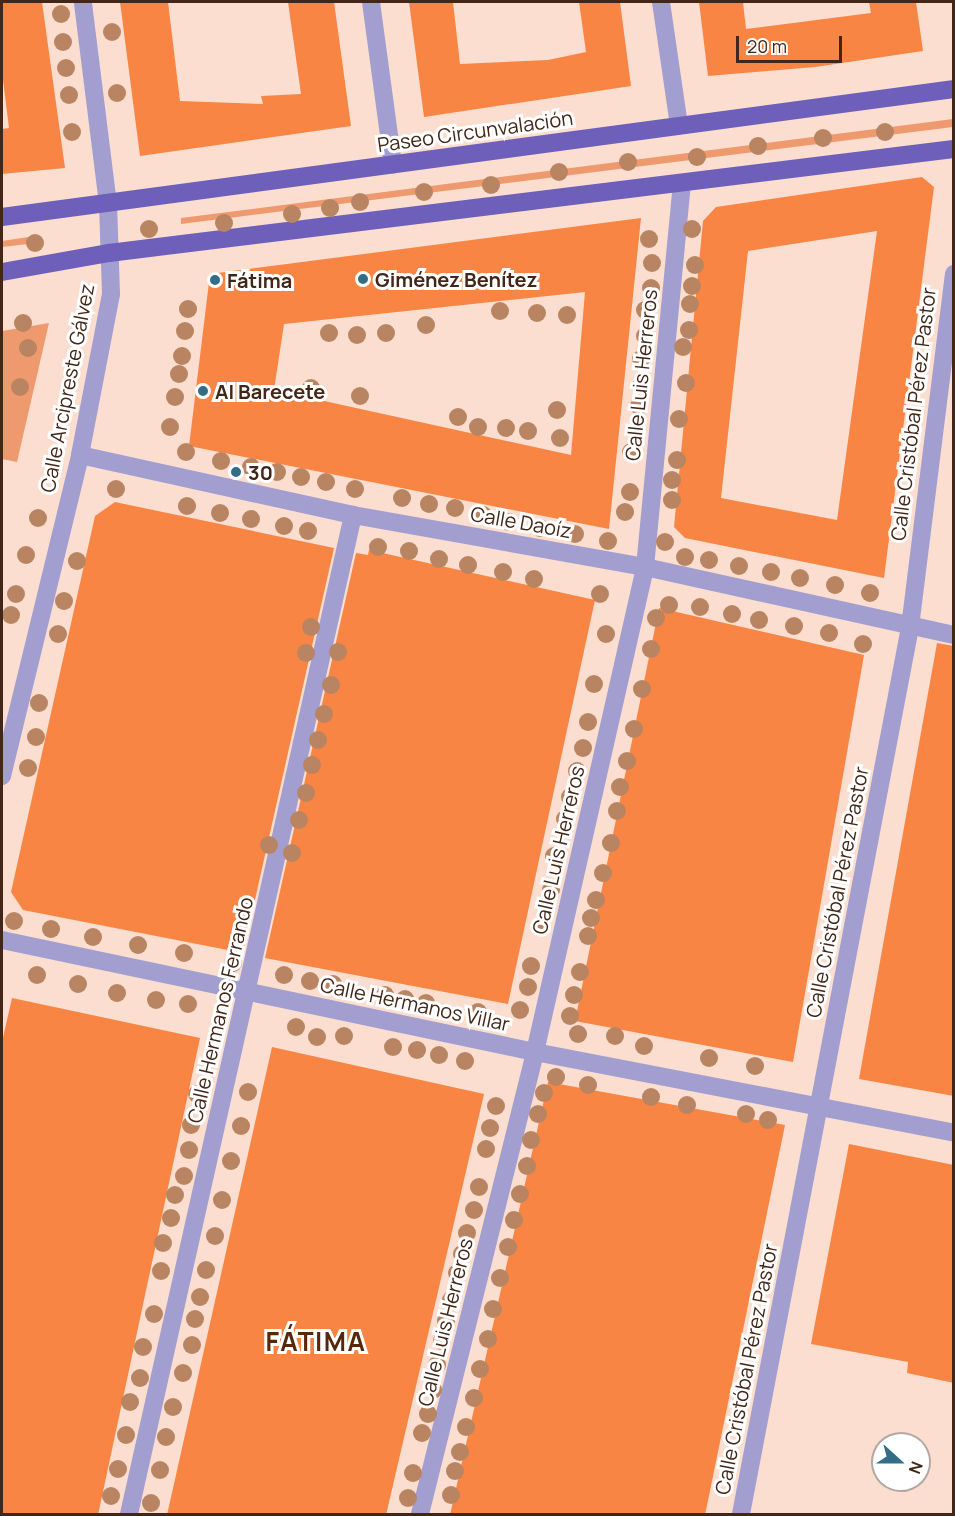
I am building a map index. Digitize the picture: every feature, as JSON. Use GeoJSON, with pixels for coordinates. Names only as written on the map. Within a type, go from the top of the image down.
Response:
{"type":"FeatureCollection","features":[{"type":"Feature","properties":{"kind":"main road","name":"Paseo Circunvalación"},"geometry":{"type":"LineString","coordinates":[[2,217],[954,89]]}},
{"type":"Feature","properties":{"kind":"main road"},"geometry":{"type":"LineString","coordinates":[[2,272],[109,253],[682,186],[954,150]]}},
{"type":"Feature","properties":{"kind":"street","name":"Calle Arcipreste Gálvez"},"geometry":{"type":"LineString","coordinates":[[2,776],[80,455],[111,294],[108,204],[83,2]]}},
{"type":"Feature","properties":{"kind":"street"},"geometry":{"type":"LineString","coordinates":[[371,2],[393,165]]}},
{"type":"Feature","properties":{"kind":"street"},"geometry":{"type":"LineString","coordinates":[[661,2],[679,126]]}},
{"type":"Feature","properties":{"kind":"street","name":"Calle Luis Herreros"},"geometry":{"type":"LineString","coordinates":[[420,1515],[536,1052],[645,567],[682,186]]}},
{"type":"Feature","properties":{"kind":"street","name":"Calle Cristóbal Pérez Pastor"},"geometry":{"type":"LineString","coordinates":[[741,1515],[820,1109],[909,627],[954,274]]}},
{"type":"Feature","properties":{"kind":"street","name":"Calle Daoíz"},"geometry":{"type":"LineString","coordinates":[[80,455],[353,515],[645,567],[909,627],[954,635]]}},
{"type":"Feature","properties":{"kind":"street","name":"Calle Hermanos Ferrando"},"geometry":{"type":"LineString","coordinates":[[129,1515],[353,515]]}},
{"type":"Feature","properties":{"kind":"street","name":"Calle Hermanos Villar"},"geometry":{"type":"LineString","coordinates":[[2,940],[536,1052],[820,1109],[954,1133]]}},
{"type":"Feature","properties":{"kind":"shaded area"},"geometry":{"type":"Polygon","coordinates":[[[953,119],[953,127],[181,224],[181,218],[953,119]]]}},
{"type":"Feature","properties":{"kind":"shaded area"},"geometry":{"type":"Polygon","coordinates":[[[28,237],[28,244],[2,247],[2,241],[28,237]]]}},
{"type":"Feature","properties":{"kind":"shaded area"},"geometry":{"type":"Polygon","coordinates":[[[49,323],[17,462],[2,459],[2,331],[49,323]]]}},
{"type":"Feature","properties":{"kind":"building"},"geometry":{"type":"Polygon","coordinates":[[[2,2],[42,2],[65,168],[2,174],[2,129],[9,128],[2,72],[2,2]]]}},
{"type":"Feature","properties":{"kind":"building"},"geometry":{"type":"Polygon","coordinates":[[[120,2],[168,2],[180,101],[263,104],[261,96],[301,94],[288,2],[334,2],[351,126],[140,156],[120,2]]]}},
{"type":"Feature","properties":{"kind":"building"},"geometry":{"type":"Polygon","coordinates":[[[409,2],[453,2],[460,64],[548,60],[586,52],[579,2],[620,2],[631,86],[424,117],[409,2]]]}},
{"type":"Feature","properties":{"kind":"building"},"geometry":{"type":"Polygon","coordinates":[[[699,2],[743,2],[746,29],[871,13],[869,2],[916,2],[923,51],[815,67],[708,76],[699,2]]]}},
{"type":"Feature","properties":{"kind":"building"},"geometry":{"type":"Polygon","coordinates":[[[922,177],[934,187],[884,578],[685,538],[674,527],[703,221],[716,207],[922,177]],[[877,231],[748,251],[721,498],[837,520],[877,231]]]}},
{"type":"Feature","properties":{"kind":"building"},"geometry":{"type":"Polygon","coordinates":[[[641,218],[609,529],[189,446],[210,274],[641,218]],[[585,292],[284,324],[274,390],[571,455],[585,292]]]}},
{"type":"Feature","properties":{"kind":"building"},"geometry":{"type":"Polygon","coordinates":[[[115,502],[334,548],[243,953],[23,910],[11,892],[95,516],[115,502]]]}},
{"type":"Feature","properties":{"kind":"building"},"geometry":{"type":"Polygon","coordinates":[[[369,550],[595,600],[508,1004],[265,958],[356,553],[368,555],[369,550]]]}},
{"type":"Feature","properties":{"kind":"building"},"geometry":{"type":"Polygon","coordinates":[[[659,608],[864,655],[793,1062],[575,1021],[659,608]]]}},
{"type":"Feature","properties":{"kind":"building"},"geometry":{"type":"Polygon","coordinates":[[[937,643],[954,646],[954,1096],[859,1079],[937,643]]]}},
{"type":"Feature","properties":{"kind":"building"},"geometry":{"type":"Polygon","coordinates":[[[12,998],[200,1038],[98,1515],[2,1515],[2,1042],[12,998]]]}},
{"type":"Feature","properties":{"kind":"building"},"geometry":{"type":"Polygon","coordinates":[[[272,1047],[484,1094],[386,1515],[167,1515],[272,1047]]]}},
{"type":"Feature","properties":{"kind":"building"},"geometry":{"type":"Polygon","coordinates":[[[548,1082],[785,1125],[705,1515],[450,1515],[548,1082]]]}},
{"type":"Feature","properties":{"kind":"building"},"geometry":{"type":"Polygon","coordinates":[[[849,1144],[954,1165],[954,1383],[907,1373],[908,1362],[811,1344],[849,1144]]]}},
{"type":"Feature","properties":{"kind":"place","name":"Giménez Benítez"},"geometry":{"type":"Point","coordinates":[363,279]}},
{"type":"Feature","properties":{"kind":"place","name":"Fátima"},"geometry":{"type":"Point","coordinates":[215,280]}},
{"type":"Feature","properties":{"kind":"place","name":"Al Barecete"},"geometry":{"type":"Point","coordinates":[203,391]}},
{"type":"Feature","properties":{"kind":"place","name":"30"},"geometry":{"type":"Point","coordinates":[236,472]}},
{"type":"Feature","properties":{"kind":"district","name":"FÁTIMA"},"geometry":{"type":"Point","coordinates":[316,1342]}}]}
